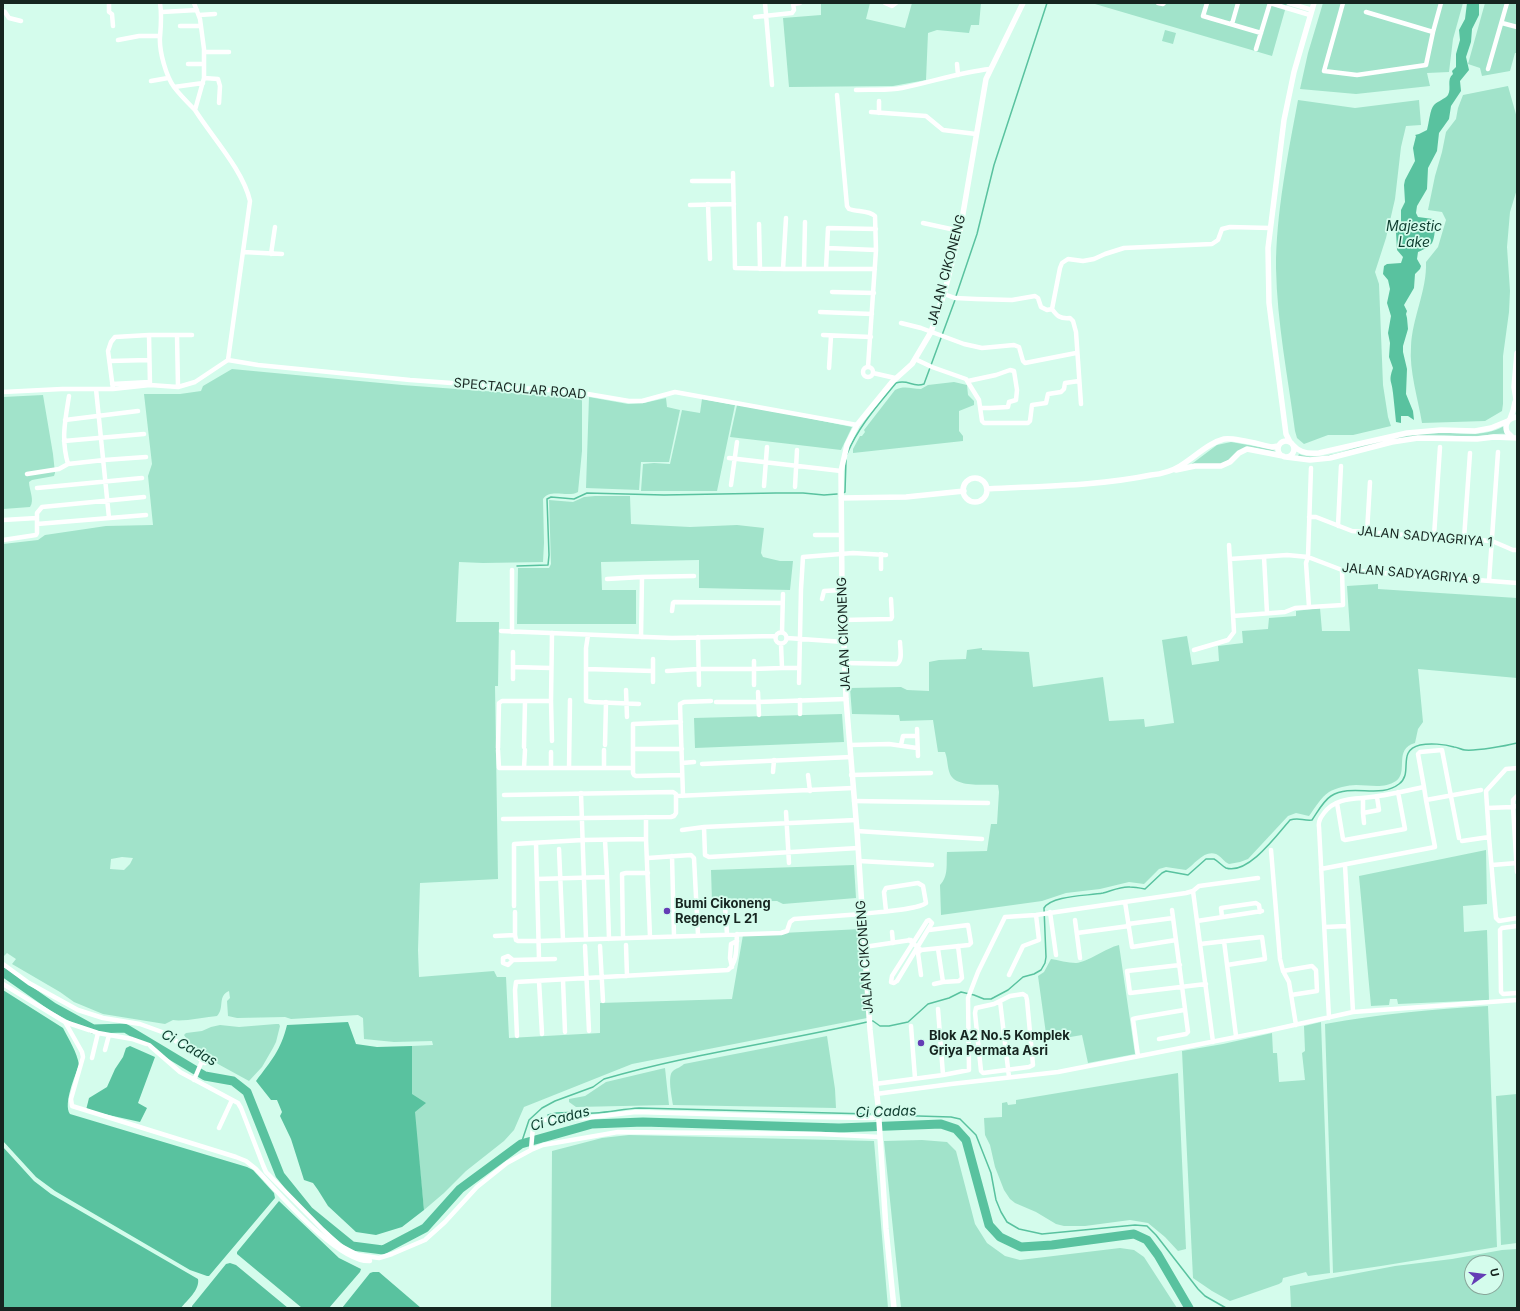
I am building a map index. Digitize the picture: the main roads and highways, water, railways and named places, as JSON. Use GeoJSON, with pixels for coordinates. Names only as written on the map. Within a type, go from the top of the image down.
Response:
{"type":"FeatureCollection","features":[{"type":"Feature","properties":{"kind":"water","name":"Majestic Lake"},"geometry":{"type":"Polygon","coordinates":[[[1467,3],[1479,3],[1479,15],[1472,29],[1471,42],[1466,57],[1469,70],[1460,81],[1461,91],[1451,106],[1449,119],[1439,133],[1437,151],[1428,168],[1427,189],[1417,206],[1416,213],[1418,217],[1433,219],[1435,231],[1432,243],[1418,252],[1417,259],[1421,266],[1415,274],[1414,288],[1404,305],[1407,311],[1408,329],[1403,346],[1407,369],[1406,394],[1413,411],[1414,420],[1408,416],[1401,416],[1401,423],[1396,422],[1391,381],[1393,368],[1389,357],[1390,343],[1388,333],[1391,316],[1387,303],[1390,289],[1388,280],[1383,274],[1384,266],[1387,264],[1401,263],[1403,257],[1397,250],[1396,232],[1401,222],[1401,210],[1405,202],[1405,180],[1415,161],[1413,148],[1415,135],[1427,130],[1433,107],[1448,95],[1450,79],[1453,74],[1452,71],[1456,67],[1456,54],[1460,40],[1459,30],[1465,19],[1467,3]]]}},
{"type":"Feature","properties":{"kind":"water"},"geometry":{"type":"Polygon","coordinates":[[[3,990],[63,1028],[75,1051],[79,1065],[69,1097],[68,1109],[70,1114],[247,1167],[253,1170],[274,1193],[275,1198],[209,1276],[190,1270],[55,1191],[36,1177],[3,1141],[3,990]]]}},
{"type":"Feature","properties":{"kind":"water"},"geometry":{"type":"Polygon","coordinates":[[[348,1022],[356,1044],[377,1047],[412,1046],[412,1094],[426,1103],[415,1112],[424,1210],[402,1227],[376,1235],[356,1232],[328,1206],[313,1183],[304,1180],[291,1139],[280,1116],[282,1112],[277,1100],[271,1100],[256,1081],[279,1048],[287,1025],[348,1022]]]}},
{"type":"Feature","properties":{"kind":"water"},"geometry":{"type":"Polygon","coordinates":[[[130,1046],[155,1057],[138,1103],[147,1108],[140,1122],[86,1110],[89,1098],[107,1087],[115,1069],[123,1057],[126,1048],[130,1046]]]}},
{"type":"Feature","properties":{"kind":"water"},"geometry":{"type":"Polygon","coordinates":[[[3,1147],[34,1181],[51,1194],[198,1279],[197,1287],[192,1295],[181,1308],[3,1308],[3,1147]]]}},
{"type":"Feature","properties":{"kind":"water"},"geometry":{"type":"Polygon","coordinates":[[[279,1201],[339,1258],[361,1269],[329,1308],[302,1308],[237,1254],[237,1252],[279,1201]]]}},
{"type":"Feature","properties":{"kind":"water"},"geometry":{"type":"Polygon","coordinates":[[[230,1263],[236,1265],[288,1308],[192,1308],[192,1306],[226,1264],[230,1263]]]}},
{"type":"Feature","properties":{"kind":"water"},"geometry":{"type":"Polygon","coordinates":[[[379,1272],[421,1308],[342,1308],[370,1273],[379,1272]]]}},
{"type":"Feature","properties":{"kind":"waterway"},"geometry":{"type":"LineString","coordinates":[[956,296],[977,234],[994,165],[1047,3]]}},
{"type":"Feature","properties":{"kind":"waterway"},"geometry":{"type":"LineString","coordinates":[[847,454],[863,425],[896,383],[904,382],[916,385],[924,384],[955,300]]}},
{"type":"Feature","properties":{"kind":"waterway"},"geometry":{"type":"LineString","coordinates":[[843,493],[845,492],[846,460]]}},
{"type":"Feature","properties":{"kind":"waterway"},"geometry":{"type":"LineString","coordinates":[[517,566],[548,565],[547,499],[551,497],[574,499],[587,493],[664,495],[776,493],[824,495],[837,494]]}},
{"type":"Feature","properties":{"kind":"waterway"},"geometry":{"type":"LineString","coordinates":[[871,1021],[880,1026],[889,1026],[908,1022],[928,1004],[949,998],[961,992],[984,999],[991,999],[1008,990],[1023,977],[1041,970],[1045,963],[1046,957],[1044,908],[1054,901],[1062,898],[1103,893],[1123,887],[1145,889],[1166,871],[1188,875],[1206,859],[1214,859],[1226,868],[1235,869],[1243,866],[1270,844],[1290,820],[1312,820],[1323,804],[1331,796],[1339,792],[1383,790],[1399,784],[1405,774],[1409,752],[1413,748],[1420,745],[1441,745],[1470,750],[1517,743]]}},
{"type":"Feature","properties":{"kind":"waterway","name":"Ci Cadas"},"geometry":{"type":"LineString","coordinates":[[3,972],[53,1007],[93,1029],[125,1028],[205,1076],[233,1081],[247,1092],[280,1175],[309,1211],[352,1246],[383,1250],[425,1228],[460,1189],[521,1144],[592,1124],[643,1122],[839,1128],[941,1124],[956,1129],[966,1140],[989,1225],[1000,1237],[1021,1247],[1052,1245],[1134,1234],[1147,1240],[1158,1255],[1189,1308]]}},
{"type":"Feature","properties":{"kind":"waterway"},"geometry":{"type":"LineString","coordinates":[[521,1144],[529,1120],[542,1108],[555,1101],[593,1087],[604,1079],[669,1062],[867,1022]]}},
{"type":"Feature","properties":{"kind":"waterway"},"geometry":{"type":"LineString","coordinates":[[548,1115],[565,1112],[595,1113],[639,1108],[870,1114]]}},
{"type":"Feature","properties":{"kind":"waterway"},"geometry":{"type":"LineString","coordinates":[[885,1115],[951,1117],[960,1119],[976,1135],[991,1173],[996,1200],[1007,1222],[1019,1229],[1042,1234],[1135,1225],[1147,1226],[1156,1235],[1198,1289],[1205,1296],[1226,1308]]}},
{"type":"Feature","properties":{"kind":"place","name":"Bumi Cikoneng Regency L 21"},"geometry":{"type":"Point","coordinates":[667,911]}},
{"type":"Feature","properties":{"kind":"place","name":"Blok A2 No.5 Komplek Griya Permata Asri"},"geometry":{"type":"Point","coordinates":[921,1043]}}]}
